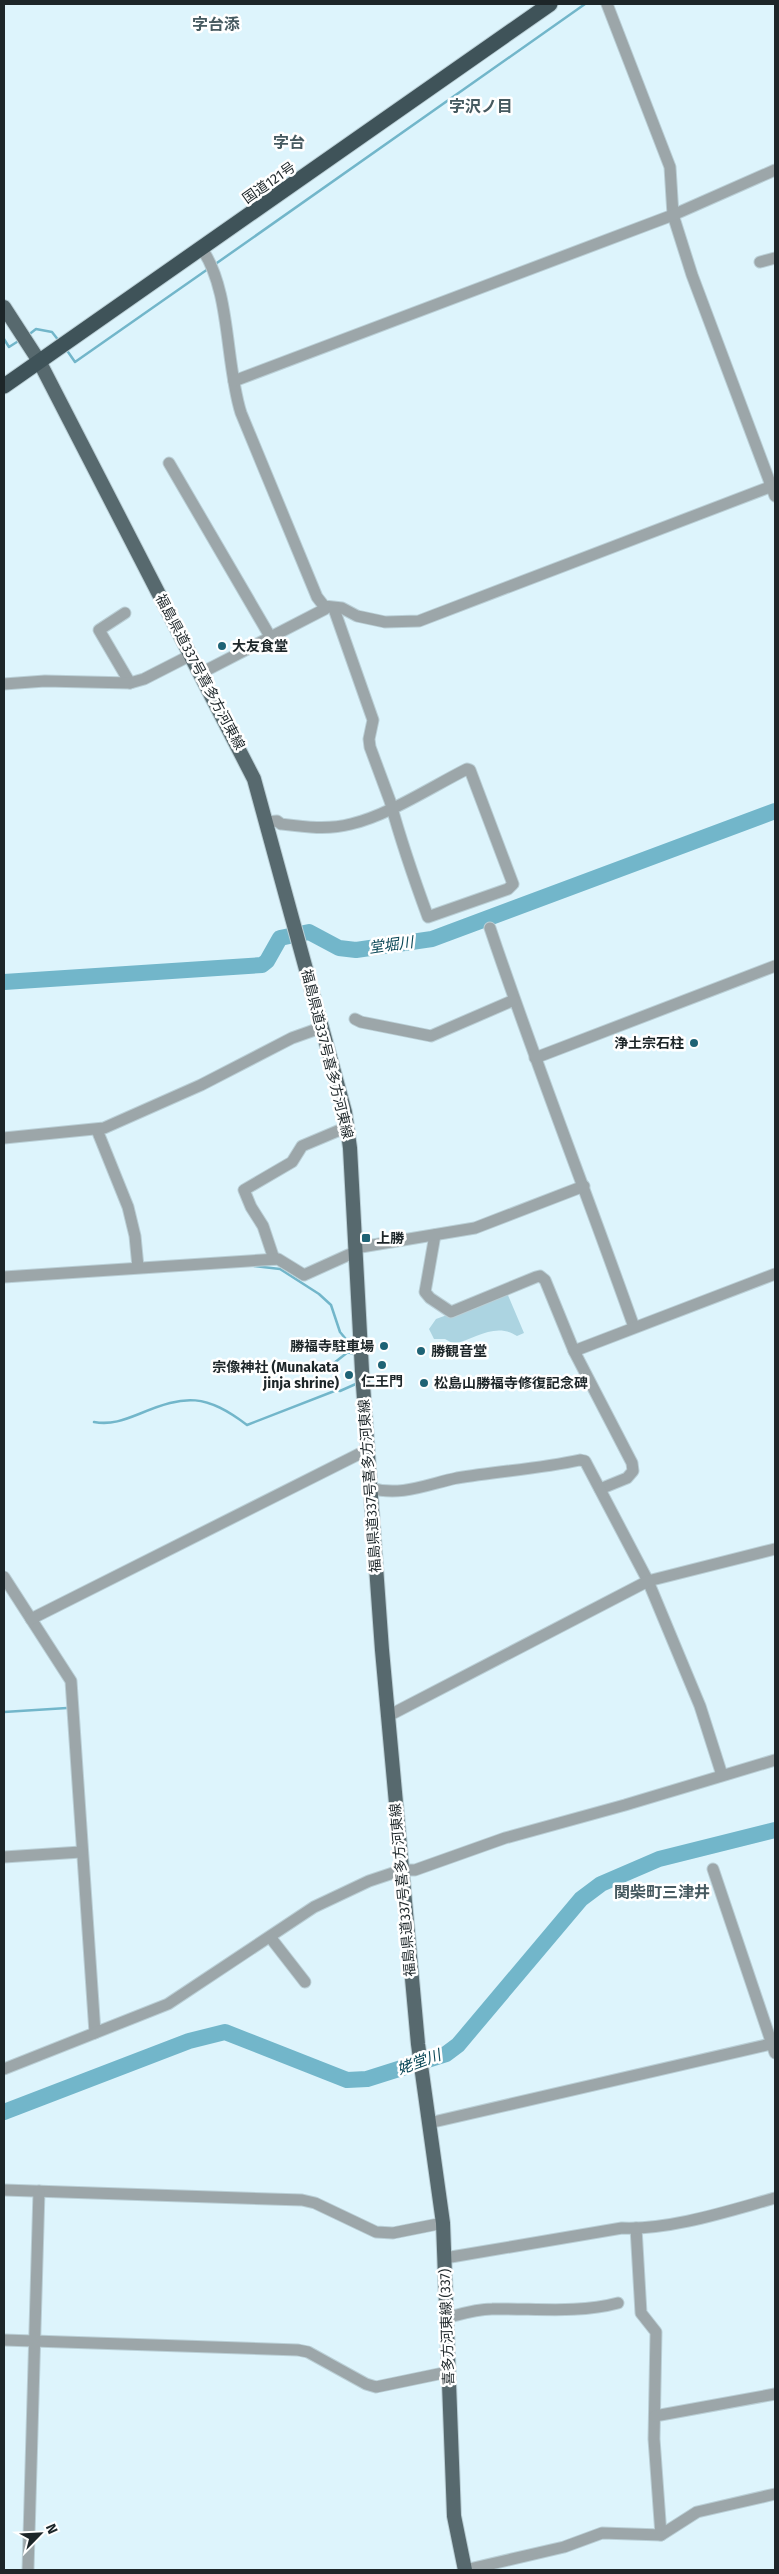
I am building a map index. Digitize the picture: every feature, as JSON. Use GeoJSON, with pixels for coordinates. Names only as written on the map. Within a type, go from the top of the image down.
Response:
{"type":"FeatureCollection","features":[{"type":"Feature","properties":{"kind":"highway","name":"国道121号"},"geometry":{"type":"LineString","coordinates":[[4,386],[550,4]]}},
{"type":"Feature","properties":{"kind":"main road","name":"福島県道337号喜多方河東線"},"geometry":{"type":"LineString","coordinates":[[4,307],[39,361],[254,779],[323,1027],[347,1127],[350,1148],[370,1488],[388,1716],[418,2044],[424,2084]]}},
{"type":"Feature","properties":{"kind":"main road","name":"喜多方河東線 (337)"},"geometry":{"type":"LineString","coordinates":[[424,2084],[443,2222],[455,2528],[465,2570]]}},
{"type":"Feature","properties":{"kind":"street"},"geometry":{"type":"LineString","coordinates":[[201,673],[325,608],[342,608],[357,616],[386,622],[418,621],[774,489],[692,275],[673,215],[670,167],[607,4]]}},
{"type":"Feature","properties":{"kind":"street"},"geometry":{"type":"LineString","coordinates":[[234,381],[673,215],[775,170]]}},
{"type":"Feature","properties":{"kind":"street"},"geometry":{"type":"LineString","coordinates":[[202,249],[215,272],[241,412],[318,597],[329,608],[373,720],[370,747],[392,808],[406,856],[428,917],[512,886],[513,881],[470,770],[467,769],[392,808],[358,822],[322,828],[282,824],[277,821],[266,822]]}},
{"type":"Feature","properties":{"kind":"street"},"geometry":{"type":"LineString","coordinates":[[760,262],[775,258]]}},
{"type":"Feature","properties":{"kind":"street"},"geometry":{"type":"LineString","coordinates":[[169,463],[270,638]]}},
{"type":"Feature","properties":{"kind":"street"},"geometry":{"type":"LineString","coordinates":[[125,613],[99,630],[130,683]]}},
{"type":"Feature","properties":{"kind":"street"},"geometry":{"type":"LineString","coordinates":[[4,684],[45,681],[130,683],[144,679],[191,656]]}},
{"type":"Feature","properties":{"kind":"street"},"geometry":{"type":"LineString","coordinates":[[490,928],[514,1000],[584,1186],[634,1327]]}},
{"type":"Feature","properties":{"kind":"street"},"geometry":{"type":"LineString","coordinates":[[535,1058],[775,966]]}},
{"type":"Feature","properties":{"kind":"street"},"geometry":{"type":"LineString","coordinates":[[354,1019],[431,1036],[514,1000]]}},
{"type":"Feature","properties":{"kind":"street"},"geometry":{"type":"LineString","coordinates":[[4,1138],[96,1130],[202,1084],[292,1038],[323,1027]]}},
{"type":"Feature","properties":{"kind":"street"},"geometry":{"type":"LineString","coordinates":[[274,1259],[263,1226],[251,1207],[244,1190],[292,1162],[302,1146],[347,1127]]}},
{"type":"Feature","properties":{"kind":"street"},"geometry":{"type":"LineString","coordinates":[[96,1130],[128,1207],[135,1236],[138,1268]]}},
{"type":"Feature","properties":{"kind":"street"},"geometry":{"type":"LineString","coordinates":[[4,1277],[274,1259],[278,1259],[304,1275],[355,1250],[475,1228],[584,1186]]}},
{"type":"Feature","properties":{"kind":"street"},"geometry":{"type":"LineString","coordinates":[[435,1235],[425,1292],[430,1298],[451,1312],[540,1276],[545,1280],[574,1351],[632,1466],[633,1471],[627,1478],[600,1488]]}},
{"type":"Feature","properties":{"kind":"street"},"geometry":{"type":"LineString","coordinates":[[574,1351],[775,1274]]}},
{"type":"Feature","properties":{"kind":"street"},"geometry":{"type":"LineString","coordinates":[[31,1620],[368,1450]]}},
{"type":"Feature","properties":{"kind":"street"},"geometry":{"type":"LineString","coordinates":[[370,1488],[383,1492],[395,1492],[431,1486],[457,1478],[580,1460],[585,1461],[590,1467],[648,1581],[700,1706],[722,1775]]}},
{"type":"Feature","properties":{"kind":"street"},"geometry":{"type":"LineString","coordinates":[[388,1716],[648,1581],[775,1549]]}},
{"type":"Feature","properties":{"kind":"street"},"geometry":{"type":"LineString","coordinates":[[4,1576],[71,1681],[81,1852],[95,2033]]}},
{"type":"Feature","properties":{"kind":"street"},"geometry":{"type":"LineString","coordinates":[[4,2070],[181,1997],[332,1897],[402,1870],[415,1870],[504,1838],[625,1805],[775,1760]]}},
{"type":"Feature","properties":{"kind":"street"},"geometry":{"type":"LineString","coordinates":[[4,1856],[81,1852]]}},
{"type":"Feature","properties":{"kind":"street"},"geometry":{"type":"LineString","coordinates":[[429,2123],[775,2047],[752,1988],[713,1869]]}},
{"type":"Feature","properties":{"kind":"street"},"geometry":{"type":"LineString","coordinates":[[270,1937],[305,1982]]}},
{"type":"Feature","properties":{"kind":"street"},"geometry":{"type":"LineString","coordinates":[[4,2190],[302,2200],[315,2203],[376,2232],[386,2234],[443,2222]]}},
{"type":"Feature","properties":{"kind":"street"},"geometry":{"type":"LineString","coordinates":[[28,2570],[39,2191]]}},
{"type":"Feature","properties":{"kind":"street"},"geometry":{"type":"LineString","coordinates":[[445,2258],[622,2228],[636,2228],[710,2216],[775,2198]]}},
{"type":"Feature","properties":{"kind":"street"},"geometry":{"type":"LineString","coordinates":[[636,2228],[641,2313],[656,2332],[654,2439],[661,2535]]}},
{"type":"Feature","properties":{"kind":"street"},"geometry":{"type":"LineString","coordinates":[[446,2318],[491,2309],[528,2311],[592,2309],[618,2303]]}},
{"type":"Feature","properties":{"kind":"street"},"geometry":{"type":"LineString","coordinates":[[4,2340],[298,2350],[308,2352],[366,2384],[376,2387],[448,2372]]}},
{"type":"Feature","properties":{"kind":"street"},"geometry":{"type":"LineString","coordinates":[[655,2416],[775,2394]]}},
{"type":"Feature","properties":{"kind":"street"},"geometry":{"type":"LineString","coordinates":[[465,2570],[564,2547],[602,2534],[661,2535],[696,2512],[775,2494]]}},
{"type":"Feature","properties":{"kind":"shaded area"},"geometry":{"type":"Polygon","coordinates":[[[507,1293],[524,1333],[517,1336],[501,1330],[486,1332],[454,1344],[445,1339],[434,1339],[429,1329],[436,1319],[507,1293]]]}},
{"type":"Feature","properties":{"kind":"waterway"},"geometry":{"type":"LineString","coordinates":[[214,265],[585,4]]}},
{"type":"Feature","properties":{"kind":"waterway"},"geometry":{"type":"LineString","coordinates":[[66,349],[75,362],[208,269]]}},
{"type":"Feature","properties":{"kind":"waterway"},"geometry":{"type":"LineString","coordinates":[[27,336],[36,329],[52,332],[59,341]]}},
{"type":"Feature","properties":{"kind":"waterway"},"geometry":{"type":"LineString","coordinates":[[4,339],[9,347],[20,340]]}},
{"type":"Feature","properties":{"kind":"waterway","name":"堂堀川"},"geometry":{"type":"LineString","coordinates":[[4,982],[262,965],[267,961],[280,938],[309,932],[339,948],[356,950],[432,939],[775,811]]}},
{"type":"Feature","properties":{"kind":"waterway"},"geometry":{"type":"LineString","coordinates":[[254,1266],[280,1269],[319,1294],[331,1305],[340,1332],[350,1344],[348,1352],[334,1363],[337,1390],[340,1391],[358,1383]]}},
{"type":"Feature","properties":{"kind":"waterway"},"geometry":{"type":"LineString","coordinates":[[348,1352],[356,1355]]}},
{"type":"Feature","properties":{"kind":"waterway"},"geometry":{"type":"LineString","coordinates":[[94,1422],[106,1423],[117,1421],[155,1407],[195,1400],[219,1407],[247,1425],[337,1390]]}},
{"type":"Feature","properties":{"kind":"waterway"},"geometry":{"type":"LineString","coordinates":[[4,1712],[67,1708]]}},
{"type":"Feature","properties":{"kind":"waterway","name":"姥堂川"},"geometry":{"type":"LineString","coordinates":[[4,2112],[189,2041],[225,2032],[347,2080],[367,2079],[446,2054],[458,2045],[581,1899],[601,1884],[659,1859],[775,1830]]}},
{"type":"Feature","properties":{"kind":"place","name":"大友食堂"},"geometry":{"type":"Point","coordinates":[222,646]}},
{"type":"Feature","properties":{"kind":"place","name":"浄土宗石柱"},"geometry":{"type":"Point","coordinates":[694,1043]}},
{"type":"Feature","properties":{"kind":"place","name":"上勝"},"geometry":{"type":"Point","coordinates":[366,1238]}},
{"type":"Feature","properties":{"kind":"place","name":"勝福寺駐車場"},"geometry":{"type":"Point","coordinates":[384,1346]}},
{"type":"Feature","properties":{"kind":"place","name":"勝観音堂"},"geometry":{"type":"Point","coordinates":[421,1351]}},
{"type":"Feature","properties":{"kind":"place","name":"仁王門"},"geometry":{"type":"Point","coordinates":[382,1365]}},
{"type":"Feature","properties":{"kind":"place","name":"宗像神社 (Munakata jinja shrine)"},"geometry":{"type":"Point","coordinates":[349,1375]}},
{"type":"Feature","properties":{"kind":"place","name":"松島山勝福寺修復記念碑"},"geometry":{"type":"Point","coordinates":[424,1383]}},
{"type":"Feature","properties":{"kind":"district","name":"字台添"},"geometry":{"type":"Point","coordinates":[216,24]}},
{"type":"Feature","properties":{"kind":"district","name":"字沢ノ目"},"geometry":{"type":"Point","coordinates":[481,106]}},
{"type":"Feature","properties":{"kind":"district","name":"字台"},"geometry":{"type":"Point","coordinates":[289,142]}},
{"type":"Feature","properties":{"kind":"district","name":"関柴町三津井"},"geometry":{"type":"Point","coordinates":[662,1892]}}]}
